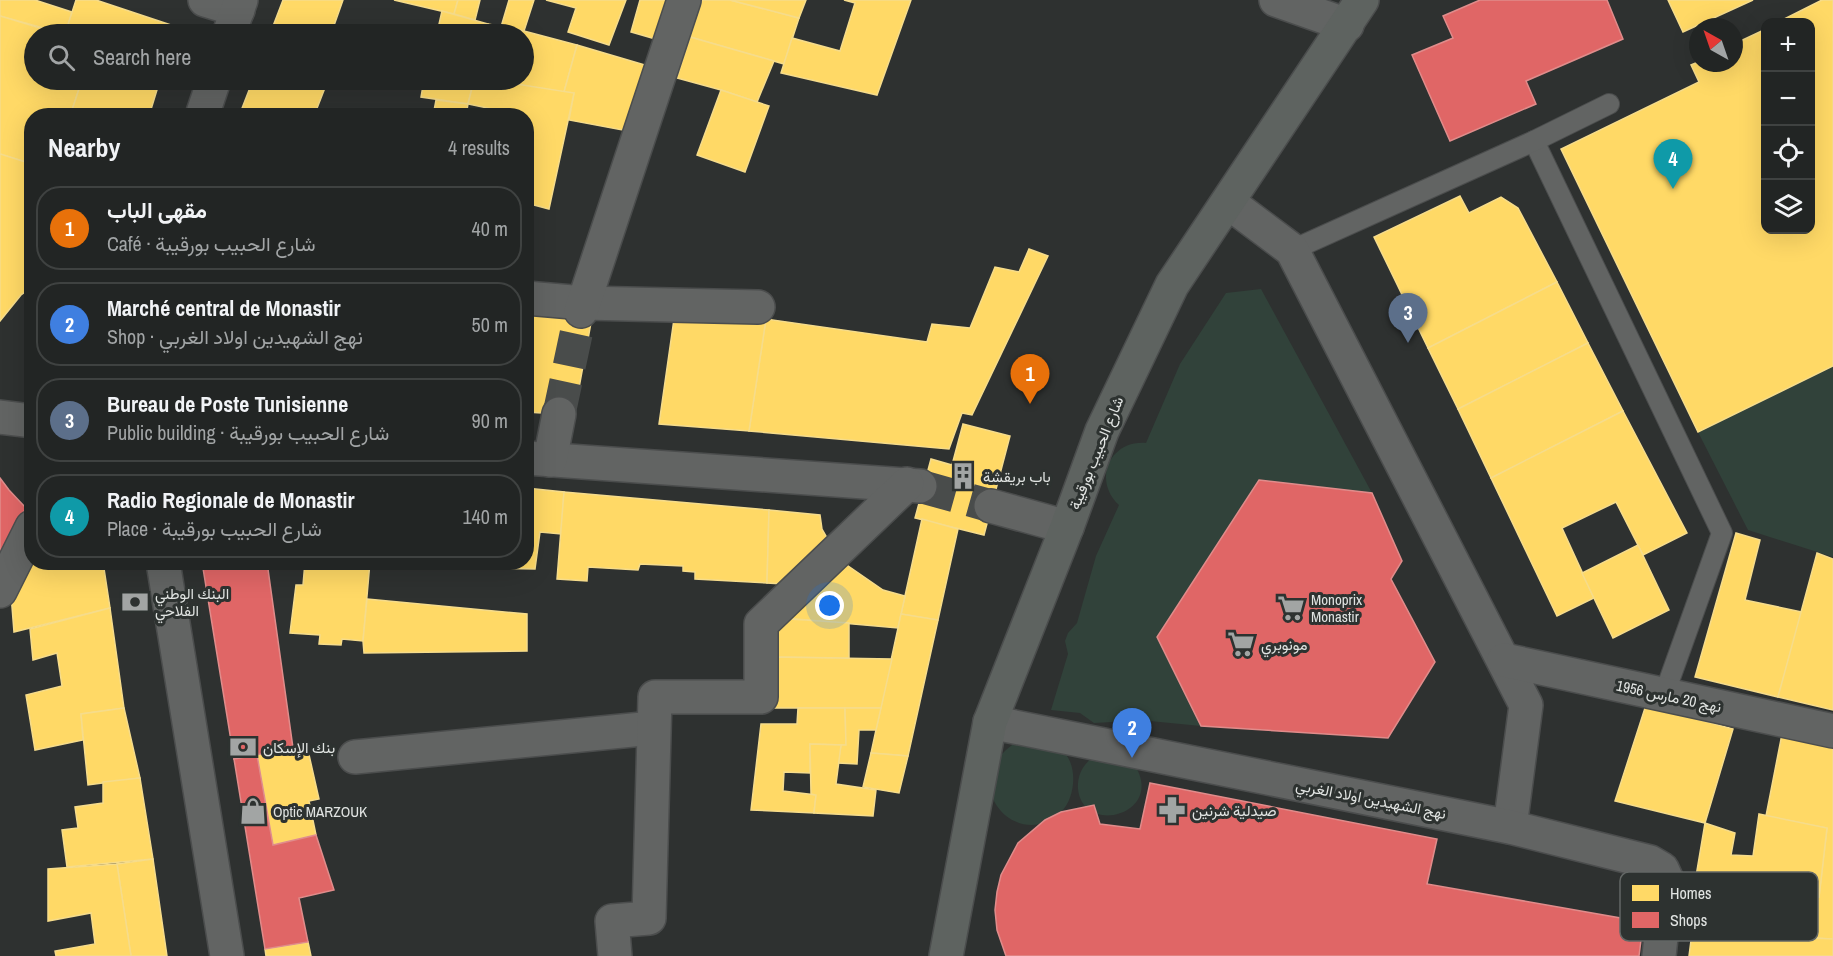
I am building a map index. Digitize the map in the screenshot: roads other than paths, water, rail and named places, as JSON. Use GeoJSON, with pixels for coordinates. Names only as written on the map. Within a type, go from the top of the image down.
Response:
{"type":"FeatureCollection","features":[{"type":"Feature","properties":{"kind":"street"},"geometry":{"type":"LineString","coordinates":[[205,0],[236,15]]}},
{"type":"Feature","properties":{"kind":"street"},"geometry":{"type":"LineString","coordinates":[[583,307],[684,0]]}},
{"type":"Feature","properties":{"kind":"street"},"geometry":{"type":"LineString","coordinates":[[1276,0],[1354,13]]}},
{"type":"Feature","properties":{"kind":"street","name":"شارع الحبيب بورقيبة"},"geometry":{"type":"LineString","coordinates":[[946,956],[990,722],[1067,527],[1102,431],[1172,285],[1354,13]]}},
{"type":"Feature","properties":{"kind":"street"},"geometry":{"type":"LineString","coordinates":[[205,108],[211,90]]}},
{"type":"Feature","properties":{"kind":"street"},"geometry":{"type":"LineString","coordinates":[[1228,202],[1292,250],[1526,705],[1510,827]]}},
{"type":"Feature","properties":{"kind":"street"},"geometry":{"type":"LineString","coordinates":[[534,299],[583,307],[759,307]]}},
{"type":"Feature","properties":{"kind":"street"},"geometry":{"type":"LineString","coordinates":[[560,414],[538,459],[915,485],[761,624],[761,698],[655,697],[649,918],[612,921],[615,956]]}},
{"type":"Feature","properties":{"kind":"street"},"geometry":{"type":"LineString","coordinates":[[0,417],[24,420]]}},
{"type":"Feature","properties":{"kind":"street"},"geometry":{"type":"LineString","coordinates":[[991,506],[1067,527]]}},
{"type":"Feature","properties":{"kind":"street"},"geometry":{"type":"LineString","coordinates":[[0,591],[24,544]]}},
{"type":"Feature","properties":{"kind":"street"},"geometry":{"type":"LineString","coordinates":[[164,570],[227,956]]}},
{"type":"Feature","properties":{"kind":"street","name":"نهج 20 مارس 1956"},"geometry":{"type":"LineString","coordinates":[[1504,660],[1833,731]]}},
{"type":"Feature","properties":{"kind":"street","name":"نهج الشهيدين اولاد الغربي"},"geometry":{"type":"LineString","coordinates":[[990,722],[1510,827],[1650,862],[1664,872]]}},
{"type":"Feature","properties":{"kind":"street"},"geometry":{"type":"LineString","coordinates":[[355,757],[653,728]]}},
{"type":"Feature","properties":{"kind":"street","name":"نهج الشهيدين اولاد الغربي"},"geometry":{"type":"LineString","coordinates":[[1659,956],[1661,941]]}},
{"type":"Feature","properties":{"kind":"lane"},"geometry":{"type":"LineString","coordinates":[[1292,250],[1534,141],[1609,104]]}},
{"type":"Feature","properties":{"kind":"lane"},"geometry":{"type":"LineString","coordinates":[[1534,141],[1722,533],[1664,695]]}},
{"type":"Feature","properties":{"kind":"tunnel"},"geometry":{"type":"LineString","coordinates":[[559,414],[581,311]]}},
{"type":"Feature","properties":{"kind":"tunnel"},"geometry":{"type":"LineString","coordinates":[[923,487],[991,506]]}},
{"type":"Feature","properties":{"kind":"place","name":"Radio Regionale de Monastir"},"geometry":{"type":"Point","coordinates":[1673,189]}},
{"type":"Feature","properties":{"kind":"place","name":"Bureau de Poste Tunisienne"},"geometry":{"type":"Point","coordinates":[1408,343]}},
{"type":"Feature","properties":{"kind":"place","name":"مقهى الباب"},"geometry":{"type":"Point","coordinates":[1030,404]}},
{"type":"Feature","properties":{"kind":"place","name":"باب بريقشة"},"geometry":{"type":"Point","coordinates":[963,476]}},
{"type":"Feature","properties":{"kind":"place","name":"البنك الوطني الفلاحي"},"geometry":{"type":"Point","coordinates":[135,602]}},
{"type":"Feature","properties":{"kind":"place","name":"Monoprix Monastir"},"geometry":{"type":"Point","coordinates":[1291,608]}},
{"type":"Feature","properties":{"kind":"place","name":"مونوبري"},"geometry":{"type":"Point","coordinates":[1241,644]}},
{"type":"Feature","properties":{"kind":"place","name":"بنك الإسكان"},"geometry":{"type":"Point","coordinates":[243,747]}},
{"type":"Feature","properties":{"kind":"place","name":"Marché central de Monastir"},"geometry":{"type":"Point","coordinates":[1132,758]}},
{"type":"Feature","properties":{"kind":"place","name":"صيدلية شرنين"},"geometry":{"type":"Point","coordinates":[1172,810]}},
{"type":"Feature","properties":{"kind":"place","name":"Optic MARZOUK"},"geometry":{"type":"Point","coordinates":[253,811]}}]}
